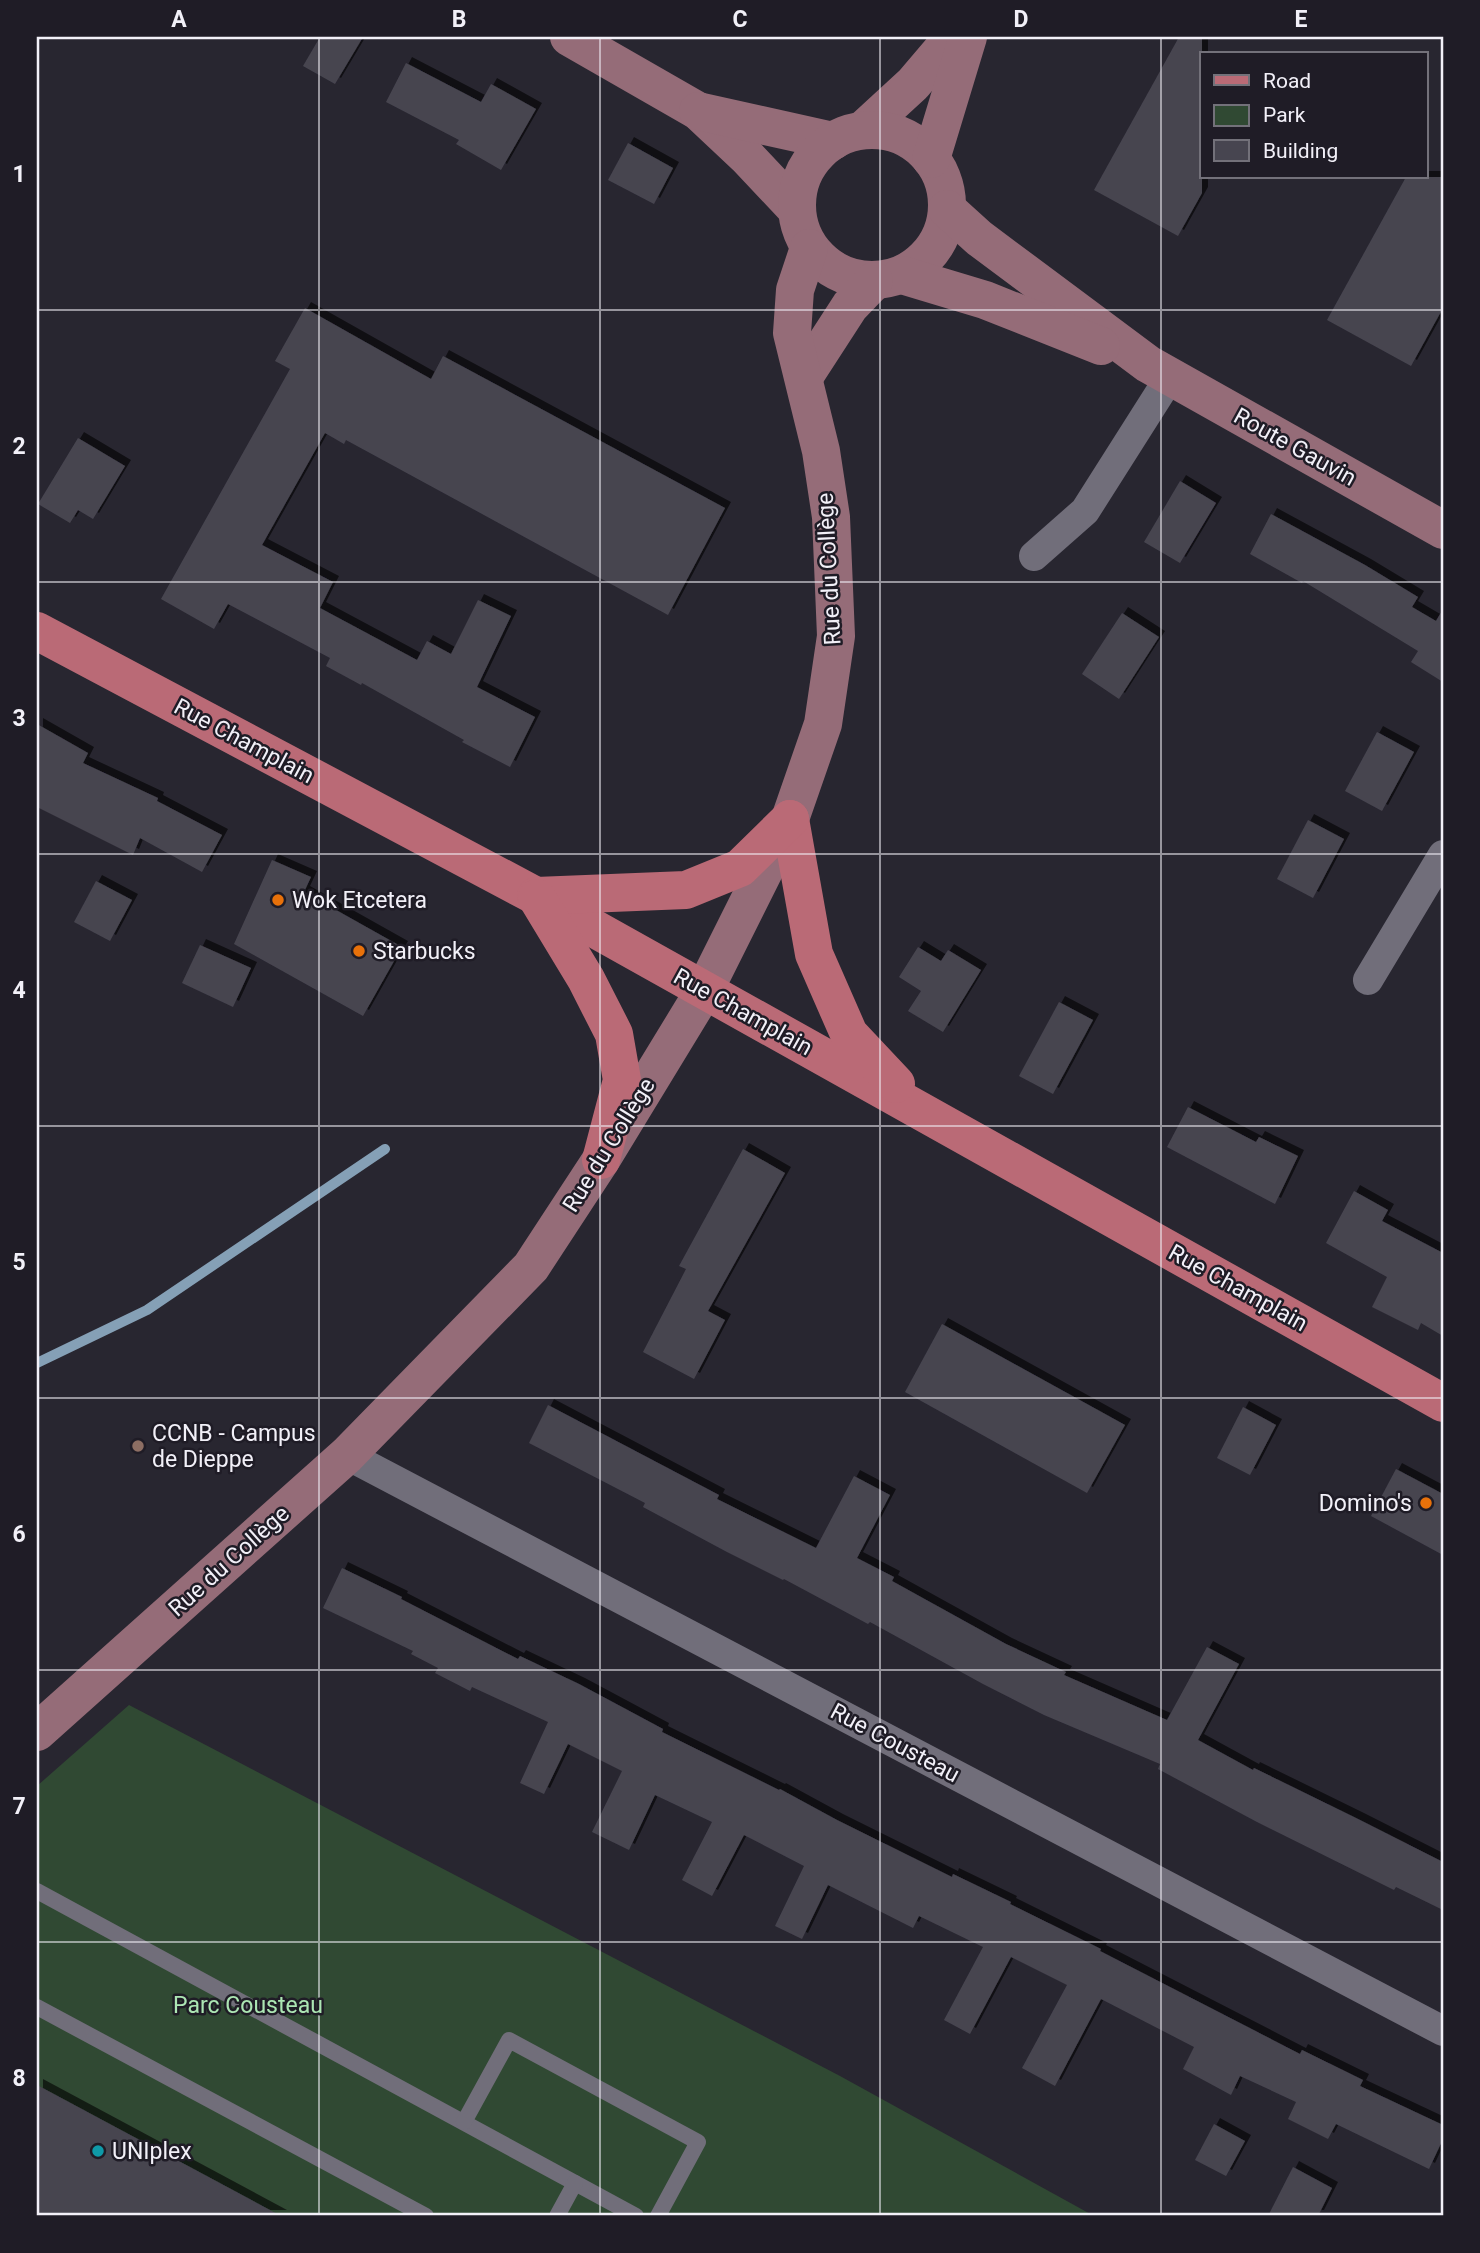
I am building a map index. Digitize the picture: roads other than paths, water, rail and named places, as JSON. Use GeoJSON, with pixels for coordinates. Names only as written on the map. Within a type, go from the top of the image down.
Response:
{"type":"FeatureCollection","features":[{"type":"Feature","properties":{"kind":"main road","name":"Rue Champlain"},"geometry":{"type":"LineString","coordinates":[[37,631],[536,896],[1443,1403]]}},
{"type":"Feature","properties":{"kind":"main road"},"geometry":{"type":"LineString","coordinates":[[601,1160],[622,1080],[614,1034],[586,979],[536,896],[686,890],[740,868],[790,819]]}},
{"type":"Feature","properties":{"kind":"main road"},"geometry":{"type":"LineString","coordinates":[[790,819],[814,954],[849,1034],[925,1113]]}},
{"type":"Feature","properties":{"kind":"street"},"geometry":{"type":"LineString","coordinates":[[569,37],[698,111],[796,209]]}},
{"type":"Feature","properties":{"kind":"street"},"geometry":{"type":"LineString","coordinates":[[888,278],[849,277],[827,266],[809,248],[800,229],[796,209],[798,188],[817,153],[848,135],[913,84],[953,37]]}},
{"type":"Feature","properties":{"kind":"street"},"geometry":{"type":"LineString","coordinates":[[931,159],[968,37]]}},
{"type":"Feature","properties":{"kind":"street"},"geometry":{"type":"LineString","coordinates":[[698,111],[848,135],[889,132],[912,142],[931,159],[943,183],[947,209],[943,229],[934,248],[920,263],[888,278],[850,306],[804,377]]}},
{"type":"Feature","properties":{"kind":"street","name":"Route Gauvin"},"geometry":{"type":"LineString","coordinates":[[947,209],[979,238],[1159,371]]}},
{"type":"Feature","properties":{"kind":"street","name":"Rue du Collège"},"geometry":{"type":"LineString","coordinates":[[37,1732],[347,1455],[531,1267],[601,1160],[704,991],[790,819],[822,724],[836,636],[831,517],[821,451],[792,333],[795,290],[809,248]]}},
{"type":"Feature","properties":{"kind":"street","name":"Route Gauvin"},"geometry":{"type":"LineString","coordinates":[[888,278],[985,300],[1159,371],[1443,530]]}},
{"type":"Feature","properties":{"kind":"street"},"geometry":{"type":"LineString","coordinates":[[1034,556],[1085,511],[1159,371]]}},
{"type":"Feature","properties":{"kind":"street"},"geometry":{"type":"LineString","coordinates":[[1368,980],[1443,855]]}},
{"type":"Feature","properties":{"kind":"street","name":"Rue Cousteau"},"geometry":{"type":"LineString","coordinates":[[347,1455],[1443,2031]]}},
{"type":"Feature","properties":{"kind":"lane"},"geometry":{"type":"LineString","coordinates":[[37,1891],[636,2216]]}},
{"type":"Feature","properties":{"kind":"lane"},"geometry":{"type":"LineString","coordinates":[[37,2007],[426,2216]]}},
{"type":"Feature","properties":{"kind":"lane"},"geometry":{"type":"LineString","coordinates":[[464,2122],[509,2040],[698,2142],[658,2216]]}},
{"type":"Feature","properties":{"kind":"lane"},"geometry":{"type":"LineString","coordinates":[[557,2216],[575,2183]]}},
{"type":"Feature","properties":{"kind":"waterway"},"geometry":{"type":"LineString","coordinates":[[37,1363],[147,1310],[385,1149]]}},
{"type":"Feature","properties":{"kind":"place","name":"Wok Etcetera"},"geometry":{"type":"Point","coordinates":[278,900]}},
{"type":"Feature","properties":{"kind":"place","name":"Starbucks"},"geometry":{"type":"Point","coordinates":[359,951]}},
{"type":"Feature","properties":{"kind":"place","name":"CCNB - Campus de Dieppe"},"geometry":{"type":"Point","coordinates":[138,1446]}},
{"type":"Feature","properties":{"kind":"place","name":"Domino's"},"geometry":{"type":"Point","coordinates":[1426,1503]}},
{"type":"Feature","properties":{"kind":"place","name":"UNIplex"},"geometry":{"type":"Point","coordinates":[98,2151]}},
{"type":"Feature","properties":{"kind":"park label","name":"Parc Cousteau"},"geometry":{"type":"Point","coordinates":[248,2005]}}]}
